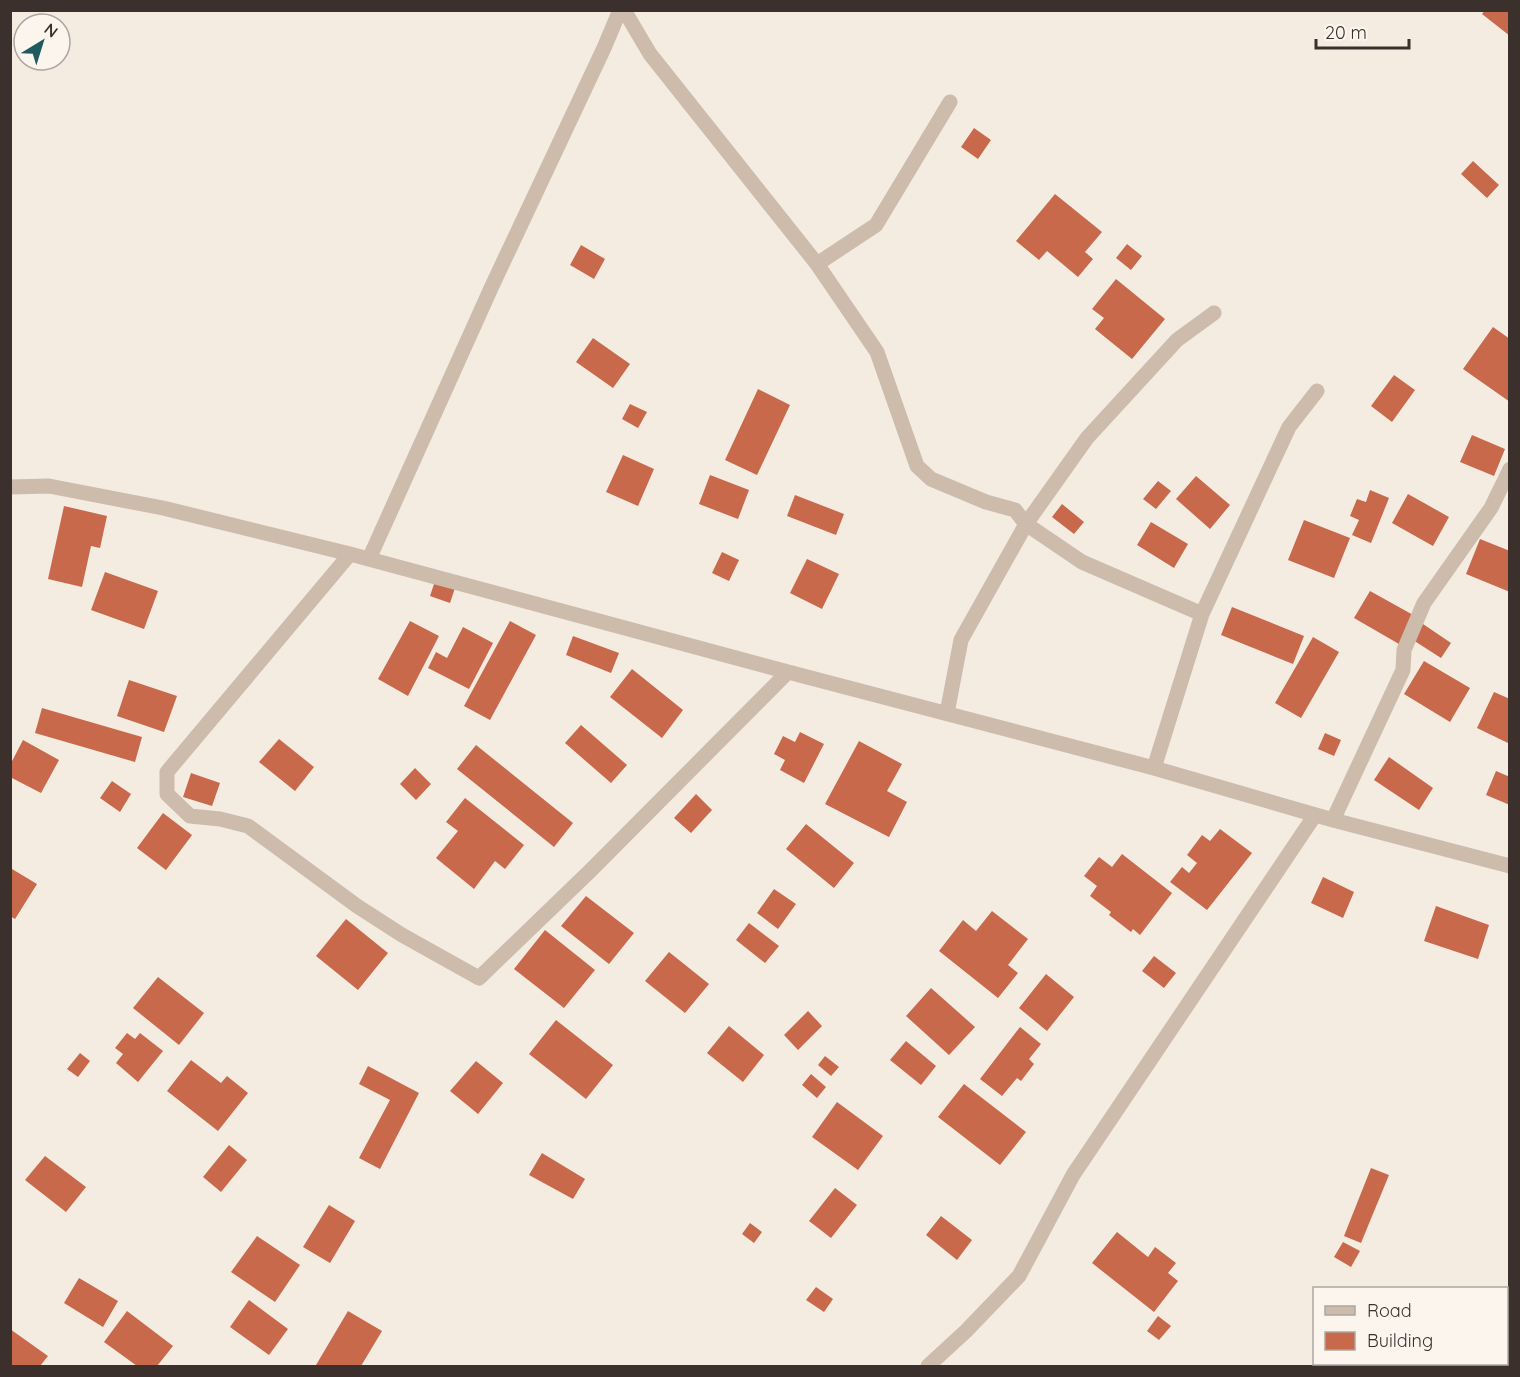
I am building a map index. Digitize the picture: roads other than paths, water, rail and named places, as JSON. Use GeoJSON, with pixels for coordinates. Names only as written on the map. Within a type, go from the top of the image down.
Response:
{"type":"FeatureCollection","features":[{"type":"Feature","properties":{"kind":"street"},"geometry":{"type":"LineString","coordinates":[[622,10],[650,54],[817,264],[877,352],[918,466],[931,479],[986,502],[1015,510],[1026,524],[1082,562],[1202,614]]}},
{"type":"Feature","properties":{"kind":"street"},"geometry":{"type":"LineString","coordinates":[[369,559],[487,296],[622,10]]}},
{"type":"Feature","properties":{"kind":"street"},"geometry":{"type":"LineString","coordinates":[[817,264],[876,225],[950,102]]}},
{"type":"Feature","properties":{"kind":"street"},"geometry":{"type":"LineString","coordinates":[[947,713],[961,640],[1026,524],[1088,438],[1177,340],[1214,313]]}},
{"type":"Feature","properties":{"kind":"street"},"geometry":{"type":"LineString","coordinates":[[1154,768],[1202,614],[1289,427],[1317,391]]}},
{"type":"Feature","properties":{"kind":"street"},"geometry":{"type":"LineString","coordinates":[[1333,820],[1403,670],[1404,650],[1424,603],[1491,508],[1509,469]]}},
{"type":"Feature","properties":{"kind":"street"},"geometry":{"type":"LineString","coordinates":[[10,487],[49,486],[164,508],[350,554],[1154,768],[1333,820],[1509,866]]}},
{"type":"Feature","properties":{"kind":"street"},"geometry":{"type":"LineString","coordinates":[[350,554],[167,772],[167,794],[190,816],[220,819],[248,826],[393,930],[479,978],[590,871],[788,672]]}},
{"type":"Feature","properties":{"kind":"street"},"geometry":{"type":"LineString","coordinates":[[928,1366],[966,1331],[1019,1276],[1072,1175],[1315,814]]}}]}
